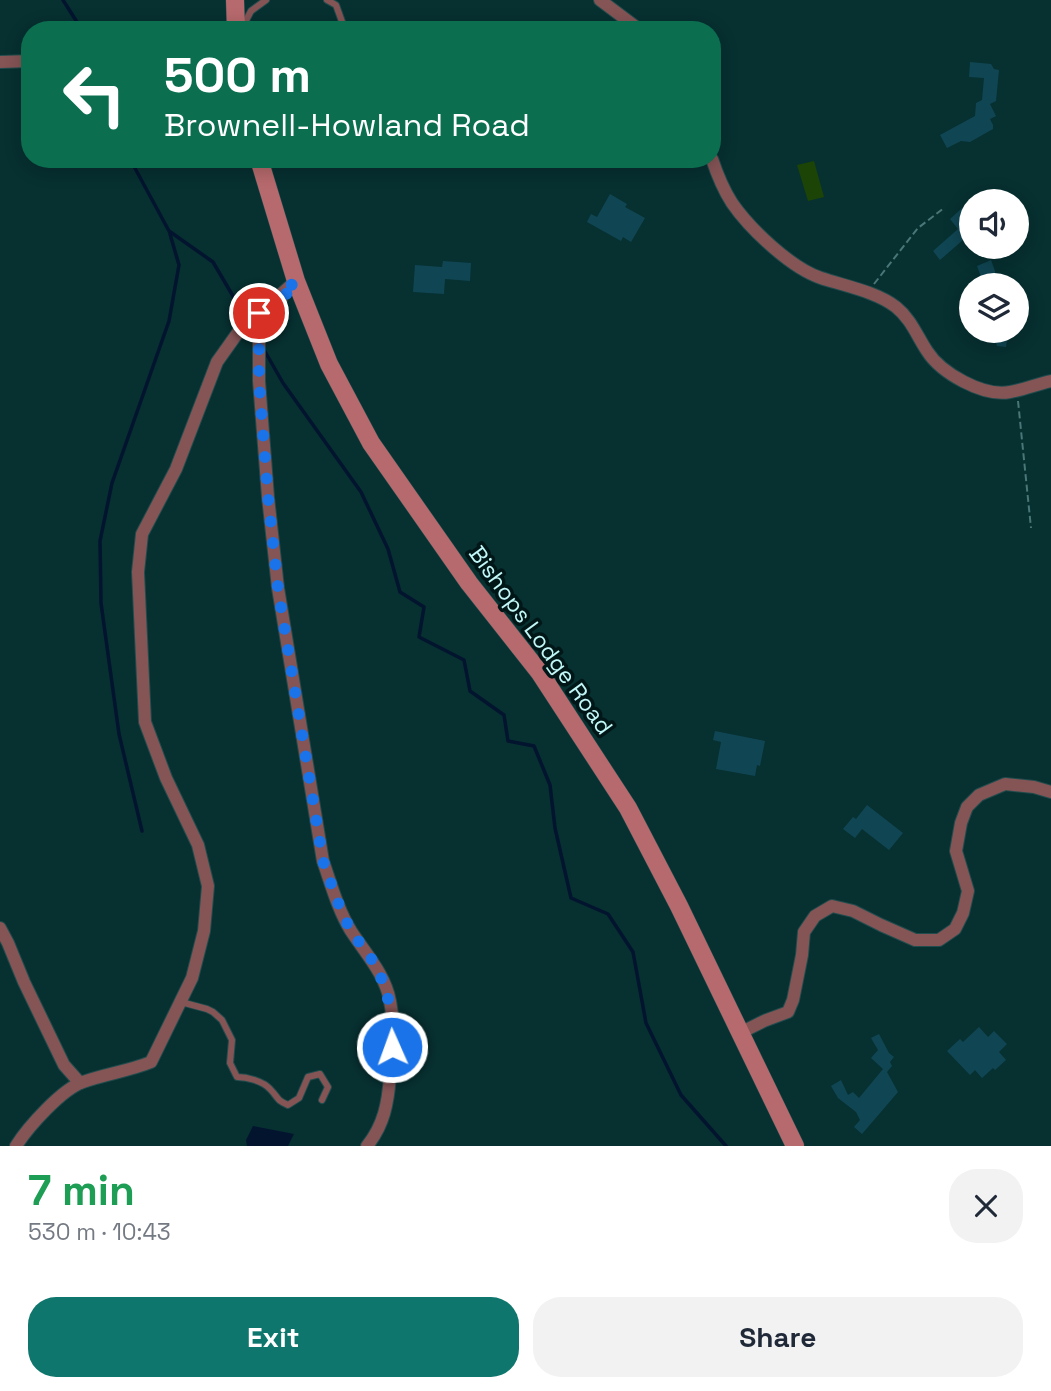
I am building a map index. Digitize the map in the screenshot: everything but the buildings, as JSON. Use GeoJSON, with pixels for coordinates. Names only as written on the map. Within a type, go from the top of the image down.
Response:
{"type":"FeatureCollection","features":[{"type":"Feature","properties":{"kind":"street"},"geometry":{"type":"LineString","coordinates":[[235,0],[236,21]]}},
{"type":"Feature","properties":{"kind":"street"},"geometry":{"type":"LineString","coordinates":[[600,0],[628,21]]}},
{"type":"Feature","properties":{"kind":"street"},"geometry":{"type":"LineString","coordinates":[[0,62],[21,61]]}},
{"type":"Feature","properties":{"kind":"street","name":"Bishops Lodge Road"},"geometry":{"type":"LineString","coordinates":[[262,168],[296,281],[330,364],[371,443],[469,583],[540,673],[628,808],[679,906],[795,1146]]}},
{"type":"Feature","properties":{"kind":"street"},"geometry":{"type":"LineString","coordinates":[[715,168],[732,203],[753,229],[790,261],[817,277],[896,306],[912,324],[928,353],[951,374],[985,392],[1008,393],[1051,381]]}},
{"type":"Feature","properties":{"kind":"street"},"geometry":{"type":"LineString","coordinates":[[16,1146],[25,1131],[54,1102],[80,1083],[132,1070],[151,1062],[192,978],[204,930],[208,886],[198,845],[166,778],[145,722],[138,572],[142,534],[176,469],[217,362],[239,331],[296,281]]}},
{"type":"Feature","properties":{"kind":"street"},"geometry":{"type":"LineString","coordinates":[[296,281],[259,330],[259,381],[268,497],[278,589],[323,861],[351,930],[374,964],[390,999],[393,1028],[387,1105],[378,1130],[367,1146]]}},
{"type":"Feature","properties":{"kind":"street"},"geometry":{"type":"LineString","coordinates":[[740,1032],[788,1012],[793,1000],[804,932],[815,916],[832,906],[853,911],[915,940],[939,940],[955,929],[963,913],[968,891],[956,851],[967,807],[979,795],[1005,784],[1051,792]]}},
{"type":"Feature","properties":{"kind":"street"},"geometry":{"type":"LineString","coordinates":[[0,928],[64,1065],[80,1083]]}},
{"type":"Feature","properties":{"kind":"lane"},"geometry":{"type":"LineString","coordinates":[[246,21],[251,11],[265,0]]}},
{"type":"Feature","properties":{"kind":"lane"},"geometry":{"type":"LineString","coordinates":[[327,0],[336,5],[342,21]]}},
{"type":"Feature","properties":{"kind":"lane"},"geometry":{"type":"LineString","coordinates":[[181,1002],[214,1012],[222,1020],[232,1040],[230,1063],[237,1077],[247,1077],[269,1087],[278,1100],[288,1105],[299,1098],[308,1077],[320,1074],[328,1087],[322,1100]]}},
{"type":"Feature","properties":{"kind":"path"},"geometry":{"type":"LineString","coordinates":[[866,293],[918,228],[944,208]]}},
{"type":"Feature","properties":{"kind":"path"},"geometry":{"type":"LineString","coordinates":[[1018,390],[1031,527]]}},
{"type":"Feature","properties":{"kind":"green space"},"geometry":{"type":"Polygon","coordinates":[[[814,161],[824,197],[808,201],[797,165],[814,161]]]}},
{"type":"Feature","properties":{"kind":"water"},"geometry":{"type":"Polygon","coordinates":[[[253,1126],[294,1134],[288,1146],[247,1146],[246,1140],[253,1126]]]}},
{"type":"Feature","properties":{"kind":"waterway"},"geometry":{"type":"LineString","coordinates":[[63,0],[76,21]]}},
{"type":"Feature","properties":{"kind":"waterway"},"geometry":{"type":"LineString","coordinates":[[135,168],[169,231],[213,262],[247,320]]}},
{"type":"Feature","properties":{"kind":"waterway"},"geometry":{"type":"LineString","coordinates":[[142,831],[119,734],[101,603],[100,541],[112,483],[169,321],[179,265],[170,234]]}},
{"type":"Feature","properties":{"kind":"waterway"},"geometry":{"type":"LineString","coordinates":[[263,348],[283,383],[361,492],[388,549],[400,592],[424,607],[419,637],[464,660],[470,691],[504,715],[508,741],[534,746],[550,785],[555,828],[571,898],[608,914],[633,952],[646,1023],[681,1095],[726,1146]]}},
{"type":"Feature","properties":{"kind":"route"},"geometry":{"type":"LineString","coordinates":[[259,313],[296,281],[259,330],[259,381],[278,589],[323,861],[351,930],[379,972],[390,999],[392,1047]]}}]}
